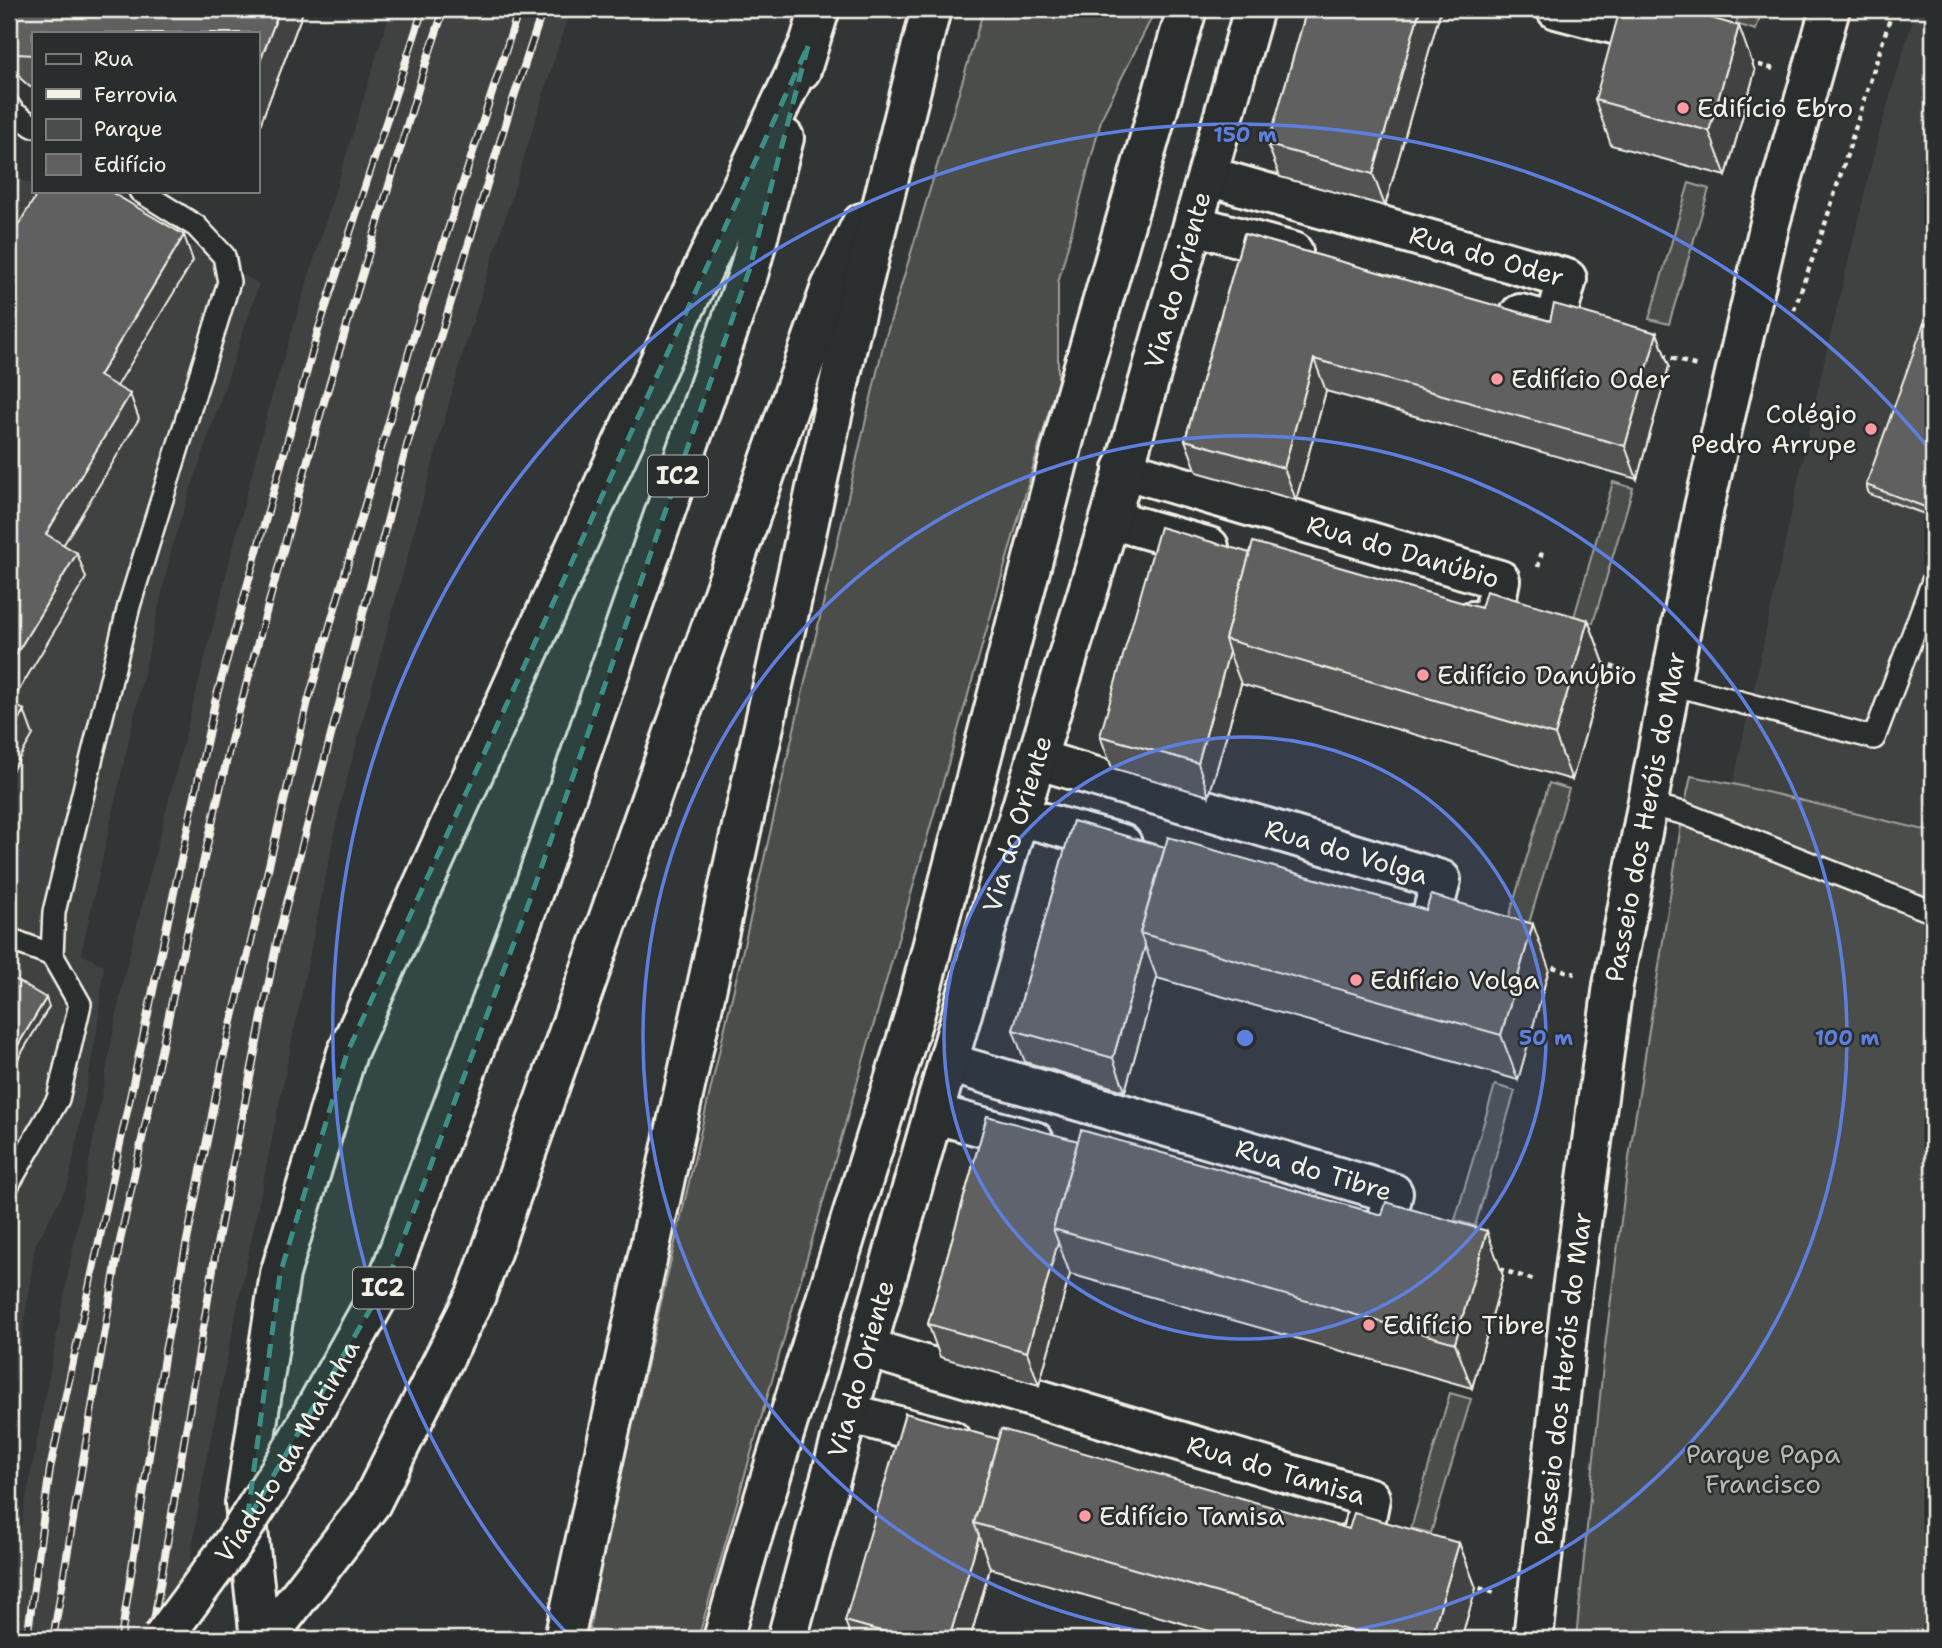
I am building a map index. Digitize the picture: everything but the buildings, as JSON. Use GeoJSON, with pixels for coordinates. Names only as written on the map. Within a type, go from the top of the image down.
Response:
{"type":"FeatureCollection","features":[{"type":"Feature","properties":{"kind":"main road","name":"IC2"},"geometry":{"type":"LineString","coordinates":[[808,46],[820,9]]}},
{"type":"Feature","properties":{"kind":"main road"},"geometry":{"type":"LineString","coordinates":[[564,1639],[849,338],[931,9]]}},
{"type":"Feature","properties":{"kind":"main road","name":"Via do Oriente"},"geometry":{"type":"LineString","coordinates":[[723,1639],[748,1550],[915,1013],[1075,397],[1187,9]]}},
{"type":"Feature","properties":{"kind":"main road","name":"Via do Oriente"},"geometry":{"type":"LineString","coordinates":[[787,1639],[848,1413],[1019,816],[1110,519],[1254,9]]}},
{"type":"Feature","properties":{"kind":"main road"},"geometry":{"type":"LineString","coordinates":[[1556,9],[1624,27],[1629,9]]}},
{"type":"Feature","properties":{"kind":"main road","name":"Passeio dos Heróis do Mar"},"geometry":{"type":"LineString","coordinates":[[1534,1623],[1572,1291],[1613,985],[1646,804],[1704,507],[1734,377],[1770,223],[1830,9]]}},
{"type":"Feature","properties":{"kind":"main road","name":"Viaduto da Matinha"},"geometry":{"type":"LineString","coordinates":[[162,1639],[236,1539],[286,1461],[388,1277],[530,900],[749,271],[808,46]]}},
{"type":"Feature","properties":{"kind":"main road"},"geometry":{"type":"LineString","coordinates":[[260,1639],[246,1503],[247,1489],[279,1274],[347,1053],[663,354],[808,46]]}},
{"type":"Feature","properties":{"kind":"main road"},"geometry":{"type":"LineString","coordinates":[[266,1639],[371,1503],[476,1295],[831,287],[899,143]]}},
{"type":"Feature","properties":{"kind":"main road","name":"Rua do Oder"},"geometry":{"type":"LineString","coordinates":[[1208,176],[1567,279],[1555,323],[1488,305]]}},
{"type":"Feature","properties":{"kind":"main road"},"geometry":{"type":"LineString","coordinates":[[1194,225],[1328,262]]}},
{"type":"Feature","properties":{"kind":"main road","name":"Rua do Danúbio"},"geometry":{"type":"LineString","coordinates":[[1123,468],[1500,580],[1491,626],[1438,611]]}},
{"type":"Feature","properties":{"kind":"main road"},"geometry":{"type":"LineString","coordinates":[[1110,519],[1241,556]]}},
{"type":"Feature","properties":{"kind":"main road","name":"Rua do Volga"},"geometry":{"type":"LineString","coordinates":[[1036,759],[1441,880],[1428,930],[1375,915]]}},
{"type":"Feature","properties":{"kind":"main road"},"geometry":{"type":"LineString","coordinates":[[1019,816],[1151,852]]}},
{"type":"Feature","properties":{"kind":"main road","name":"Rua do Tibre"},"geometry":{"type":"LineString","coordinates":[[949,1063],[1393,1193],[1383,1236],[1331,1221]]}},
{"type":"Feature","properties":{"kind":"main road"},"geometry":{"type":"LineString","coordinates":[[934,1114],[1067,1150]]}},
{"type":"Feature","properties":{"kind":"main road","name":"Rua do Tamisa"},"geometry":{"type":"LineString","coordinates":[[867,1348],[1370,1498],[1360,1549],[1307,1535]]}},
{"type":"Feature","properties":{"kind":"main road"},"geometry":{"type":"LineString","coordinates":[[848,1413],[983,1449]]}},
{"type":"Feature","properties":{"kind":"lane"},"geometry":{"type":"LineString","coordinates":[[9,106],[32,126]]}},
{"type":"Feature","properties":{"kind":"lane"},"geometry":{"type":"LineString","coordinates":[[9,1183],[58,1100],[80,1004],[52,955],[54,912],[129,607],[229,282],[224,256],[196,226],[142,192]]}},
{"type":"Feature","properties":{"kind":"lane"},"geometry":{"type":"LineString","coordinates":[[1669,686],[1690,689],[1874,738],[1933,581]]}},
{"type":"Feature","properties":{"kind":"lane"},"geometry":{"type":"LineString","coordinates":[[1646,804],[1683,813],[1933,912]]}},
{"type":"Feature","properties":{"kind":"lane"},"geometry":{"type":"LineString","coordinates":[[9,939],[52,955]]}},
{"type":"Feature","properties":{"kind":"path"},"geometry":{"type":"LineString","coordinates":[[1743,60],[1809,78]]}},
{"type":"Feature","properties":{"kind":"path"},"geometry":{"type":"LineString","coordinates":[[1657,354],[1734,377]]}},
{"type":"Feature","properties":{"kind":"path"},"geometry":{"type":"LineString","coordinates":[[1594,660],[1669,686]]}},
{"type":"Feature","properties":{"kind":"path"},"geometry":{"type":"LineString","coordinates":[[1533,961],[1613,985]]}},
{"type":"Feature","properties":{"kind":"path"},"geometry":{"type":"LineString","coordinates":[[1492,1267],[1572,1291]]}},
{"type":"Feature","properties":{"kind":"path"},"geometry":{"type":"LineString","coordinates":[[1460,1582],[1534,1623]]}},
{"type":"Feature","properties":{"kind":"highlighted area"},"geometry":{"type":"Polygon","coordinates":[[[808,46],[749,271],[530,900],[389,1277],[247,1521],[280,1274],[347,1053],[808,46]]]}},
{"type":"Feature","properties":{"kind":"shaded area"},"geometry":{"type":"Polygon","coordinates":[[[391,9],[570,9],[460,363],[341,801],[205,1466],[178,1639],[9,1639],[9,1590],[124,976],[269,406],[391,9]]]}},
{"type":"Feature","properties":{"kind":"shaded area","name":"Colégio Pedro Arrupe"},"geometry":{"type":"Polygon","coordinates":[[[1916,9],[1933,9],[1933,832],[1733,784],[1821,375],[1878,137],[1916,9]]]}},
{"type":"Feature","properties":{"kind":"shaded area"},"geometry":{"type":"Polygon","coordinates":[[[9,177],[32,184],[32,192],[100,192],[259,284],[173,543],[81,954],[104,965],[97,1031],[69,1182],[35,1246],[9,1412],[9,177]]]}},
{"type":"Feature","properties":{"kind":"green space"},"geometry":{"type":"Polygon","coordinates":[[[984,9],[1156,9],[1102,117],[1058,283],[1058,380],[698,1639],[588,1639],[599,1570],[883,346],[984,9]]]}},
{"type":"Feature","properties":{"kind":"green space"},"geometry":{"type":"Polygon","coordinates":[[[1740,9],[1762,9],[1756,30],[1736,24],[1740,9]]]}},
{"type":"Feature","properties":{"kind":"green space"},"geometry":{"type":"Polygon","coordinates":[[[1689,183],[1709,189],[1669,324],[1649,319],[1689,183]]]}},
{"type":"Feature","properties":{"kind":"green space"},"geometry":{"type":"Polygon","coordinates":[[[1613,482],[1633,488],[1593,623],[1574,617],[1613,482]]]}},
{"type":"Feature","properties":{"kind":"green space","name":"Parque Papa Francisco"},"geometry":{"type":"Polygon","coordinates":[[[1691,776],[1933,832],[1933,1639],[1576,1639],[1605,1346],[1629,1158],[1691,776]]]}},
{"type":"Feature","properties":{"kind":"green space"},"geometry":{"type":"Polygon","coordinates":[[[1549,783],[1569,789],[1529,923],[1509,917],[1549,783]]]}},
{"type":"Feature","properties":{"kind":"green space"},"geometry":{"type":"Polygon","coordinates":[[[1495,1085],[1515,1091],[1475,1226],[1455,1220],[1495,1085]]]}},
{"type":"Feature","properties":{"kind":"green space"},"geometry":{"type":"Polygon","coordinates":[[[1450,1393],[1471,1399],[1431,1533],[1411,1528],[1450,1393]]]}},
{"type":"Feature","properties":{"kind":"railway"},"geometry":{"type":"LineString","coordinates":[[27,1639],[50,1469],[215,702],[318,331],[423,9]]}},
{"type":"Feature","properties":{"kind":"railway"},"geometry":{"type":"LineString","coordinates":[[53,1639],[120,1241],[232,737],[321,412],[444,9]]}},
{"type":"Feature","properties":{"kind":"railway"},"geometry":{"type":"LineString","coordinates":[[121,1639],[165,1351],[224,1055],[307,705],[413,338],[519,9]]}},
{"type":"Feature","properties":{"kind":"railway"},"geometry":{"type":"LineString","coordinates":[[151,1639],[218,1239],[277,941],[408,442],[543,9]]}},
{"type":"Feature","properties":{"kind":"place","name":"Edifício Ebro"},"geometry":{"type":"Point","coordinates":[1683,108]}},
{"type":"Feature","properties":{"kind":"place","name":"Edifício Oder"},"geometry":{"type":"Point","coordinates":[1497,379]}},
{"type":"Feature","properties":{"kind":"place","name":"Colégio Pedro Arrupe"},"geometry":{"type":"Point","coordinates":[1871,429]}},
{"type":"Feature","properties":{"kind":"place","name":"Edifício Danúbio"},"geometry":{"type":"Point","coordinates":[1423,675]}},
{"type":"Feature","properties":{"kind":"place","name":"Edifício Volga"},"geometry":{"type":"Point","coordinates":[1356,980]}},
{"type":"Feature","properties":{"kind":"place","name":"Edifício Tibre"},"geometry":{"type":"Point","coordinates":[1369,1325]}},
{"type":"Feature","properties":{"kind":"place","name":"Edifício Tamisa"},"geometry":{"type":"Point","coordinates":[1085,1516]}}]}
